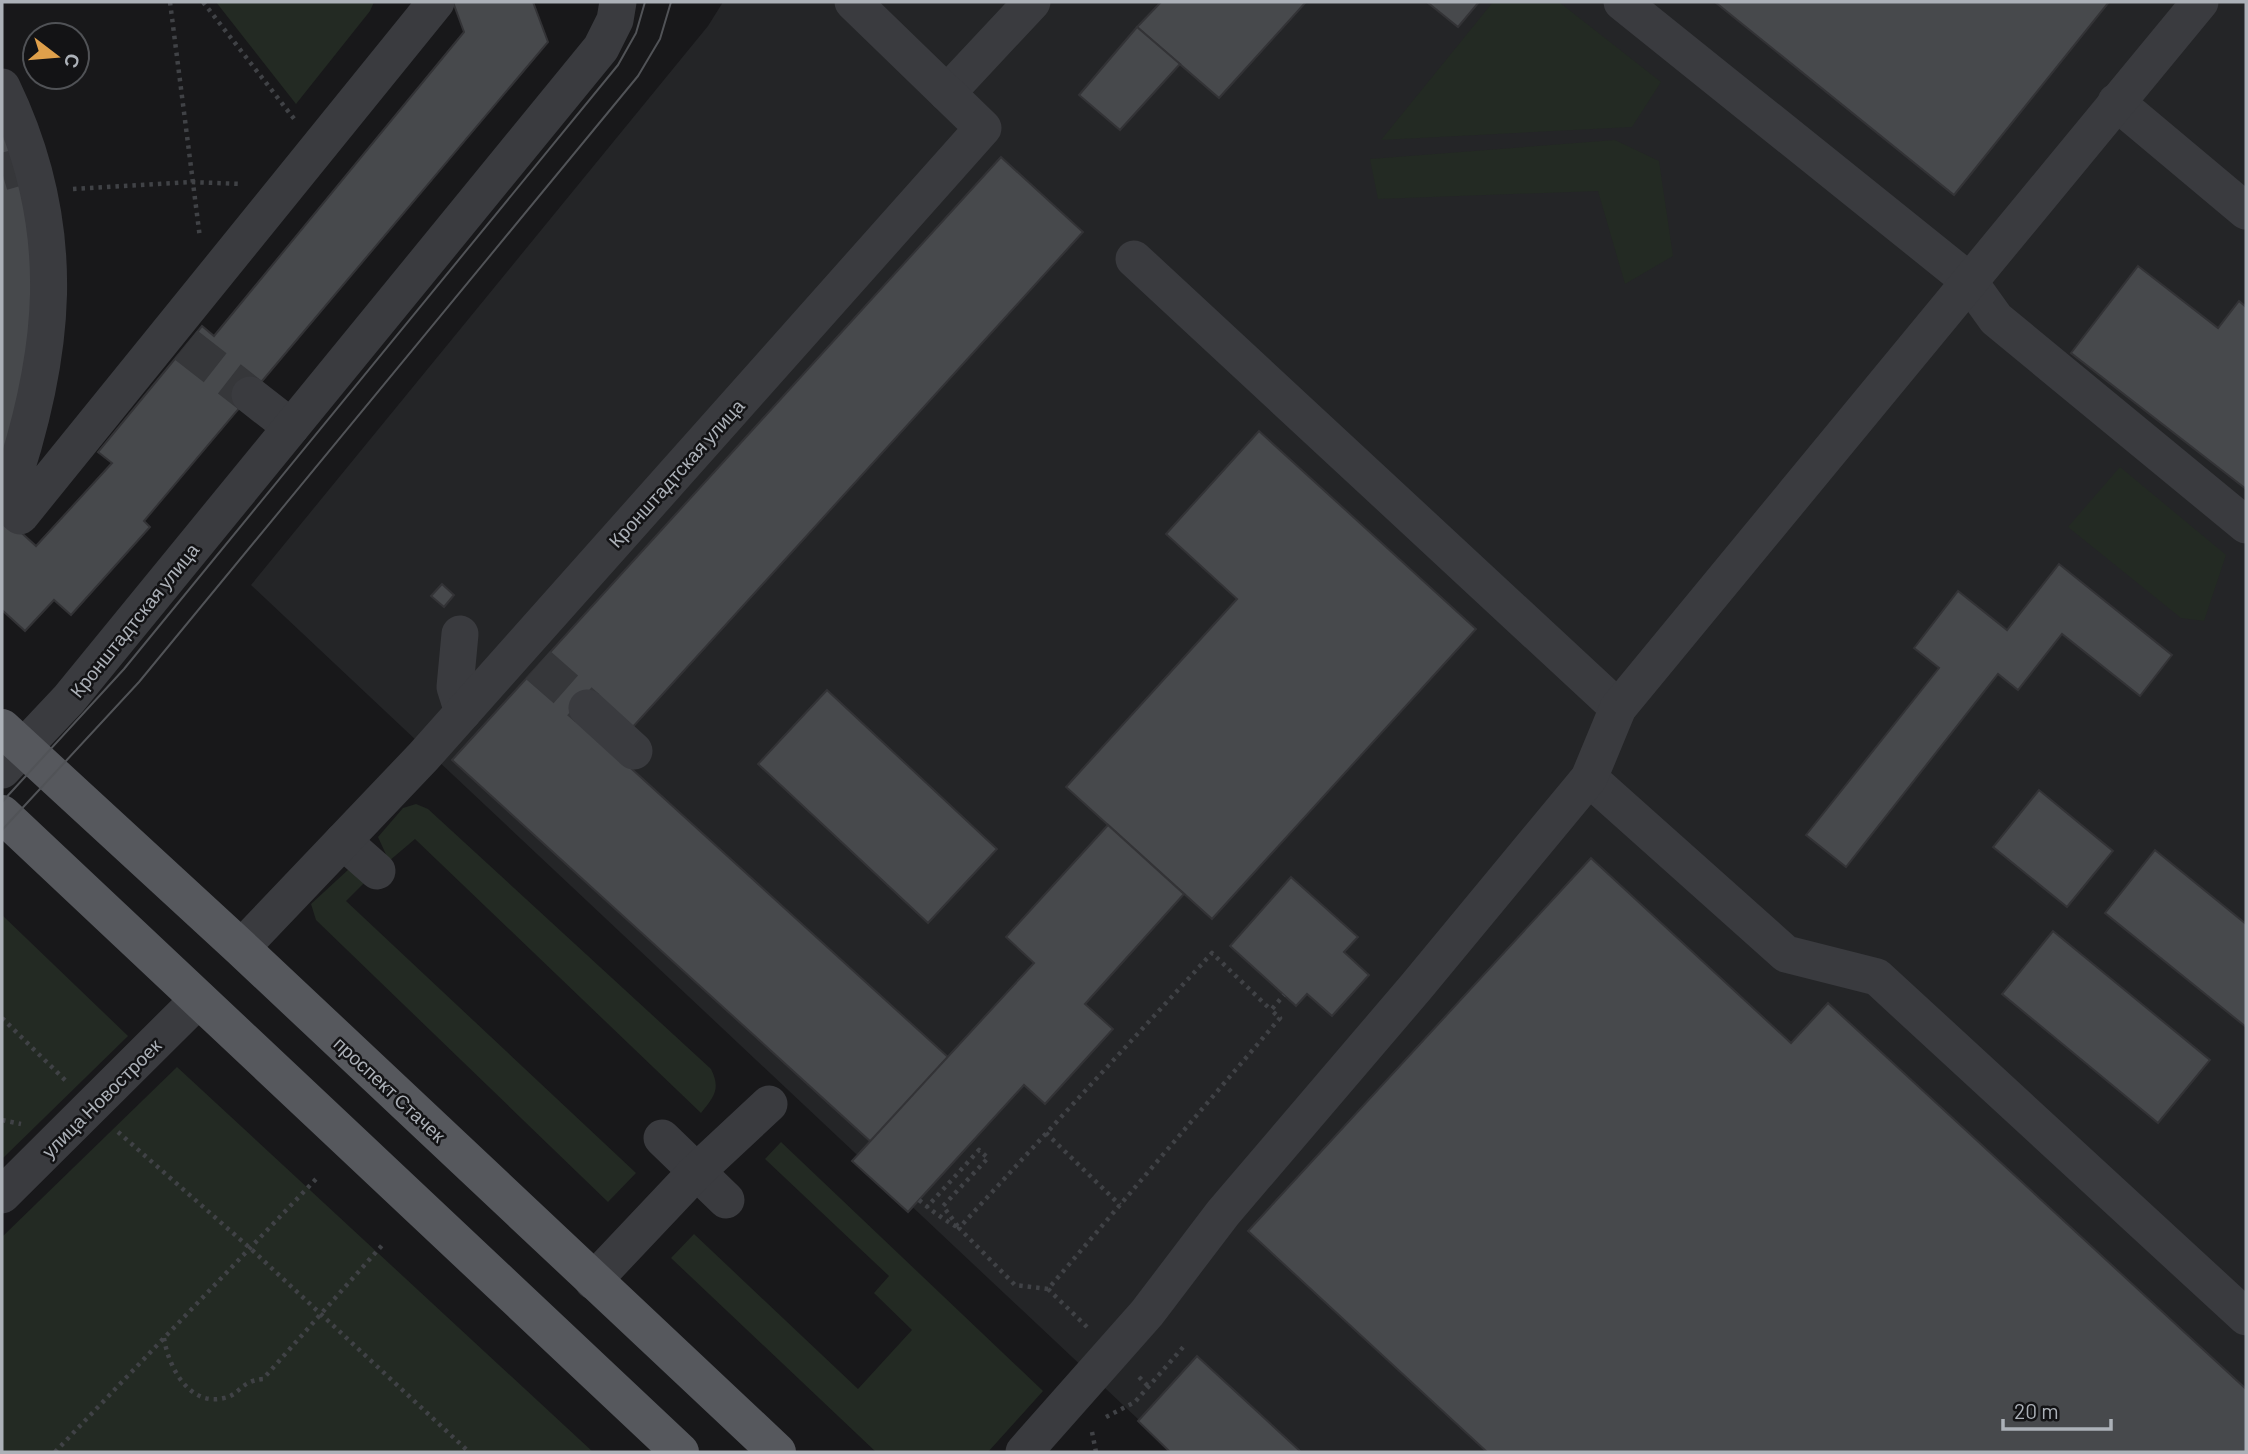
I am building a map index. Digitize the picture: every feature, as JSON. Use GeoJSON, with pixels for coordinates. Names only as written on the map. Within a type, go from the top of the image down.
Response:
{"type":"FeatureCollection","features":[{"type":"Feature","properties":{"kind":"main road","name":"проспект Стачек"},"geometry":{"type":"LineString","coordinates":[[9,749],[241,948],[777,1452]]}},
{"type":"Feature","properties":{"kind":"main road"},"geometry":{"type":"LineString","coordinates":[[2,814],[680,1452]]}},
{"type":"Feature","properties":{"kind":"street"},"geometry":{"type":"LineString","coordinates":[[2,87],[16,117],[28,175],[42,209],[50,285],[44,366],[25,445],[5,503],[20,516],[178,338],[288,185],[436,2]]}},
{"type":"Feature","properties":{"kind":"street","name":"Кронштадтская улица"},"geometry":{"type":"LineString","coordinates":[[9,749],[69,699],[601,48],[615,20],[618,2]]}},
{"type":"Feature","properties":{"kind":"street","name":"Кронштадтская улица"},"geometry":{"type":"LineString","coordinates":[[241,948],[343,841],[393,769],[529,657],[983,128],[853,2]]}},
{"type":"Feature","properties":{"kind":"street"},"geometry":{"type":"LineString","coordinates":[[947,93],[1032,2]]}},
{"type":"Feature","properties":{"kind":"street"},"geometry":{"type":"LineString","coordinates":[[1622,2],[1968,280],[1996,319],[2246,525]]}},
{"type":"Feature","properties":{"kind":"street"},"geometry":{"type":"LineString","coordinates":[[1024,1452],[1113,1352],[1223,1213],[1416,987],[1589,778],[1618,708],[1968,280],[2200,2]]}},
{"type":"Feature","properties":{"kind":"street"},"geometry":{"type":"LineString","coordinates":[[2116,102],[2246,211]]}},
{"type":"Feature","properties":{"kind":"street"},"geometry":{"type":"LineString","coordinates":[[1134,259],[1618,708]]}},
{"type":"Feature","properties":{"kind":"street"},"geometry":{"type":"LineString","coordinates":[[250,395],[290,427]]}},
{"type":"Feature","properties":{"kind":"street"},"geometry":{"type":"LineString","coordinates":[[460,634],[455,687],[463,712]]}},
{"type":"Feature","properties":{"kind":"street"},"geometry":{"type":"LineString","coordinates":[[587,708],[634,751]]}},
{"type":"Feature","properties":{"kind":"street"},"geometry":{"type":"LineString","coordinates":[[1589,778],[1786,954],[1877,977],[2246,1317]]}},
{"type":"Feature","properties":{"kind":"street"},"geometry":{"type":"LineString","coordinates":[[343,841],[377,871]]}},
{"type":"Feature","properties":{"kind":"street","name":"улица Новостроек"},"geometry":{"type":"LineString","coordinates":[[2,1195],[199,999]]}},
{"type":"Feature","properties":{"kind":"street"},"geometry":{"type":"LineString","coordinates":[[593,1281],[695,1173],[769,1104]]}},
{"type":"Feature","properties":{"kind":"street"},"geometry":{"type":"LineString","coordinates":[[662,1138],[695,1173],[726,1200]]}},
{"type":"Feature","properties":{"kind":"path"},"geometry":{"type":"LineString","coordinates":[[170,2],[193,204]]}},
{"type":"Feature","properties":{"kind":"path"},"geometry":{"type":"LineString","coordinates":[[203,2],[317,148]]}},
{"type":"Feature","properties":{"kind":"path"},"geometry":{"type":"LineString","coordinates":[[28,175],[288,185]]}},
{"type":"Feature","properties":{"kind":"path"},"geometry":{"type":"LineString","coordinates":[[959,1228],[1212,953],[1280,1018],[1048,1289]]}},
{"type":"Feature","properties":{"kind":"path"},"geometry":{"type":"LineString","coordinates":[[1271,1010],[1284,995]]}},
{"type":"Feature","properties":{"kind":"path"},"geometry":{"type":"LineString","coordinates":[[2,1018],[92,1107],[251,1249],[469,1452]]}},
{"type":"Feature","properties":{"kind":"path"},"geometry":{"type":"LineString","coordinates":[[1046,1133],[1120,1205]]}},
{"type":"Feature","properties":{"kind":"path"},"geometry":{"type":"LineString","coordinates":[[927,1207],[979,1150],[988,1158],[943,1206],[959,1228],[1015,1285],[1048,1289],[1113,1352]]}},
{"type":"Feature","properties":{"kind":"path"},"geometry":{"type":"LineString","coordinates":[[55,1452],[317,1178]]}},
{"type":"Feature","properties":{"kind":"path"},"geometry":{"type":"LineString","coordinates":[[919,1200],[959,1228]]}},
{"type":"Feature","properties":{"kind":"path"},"geometry":{"type":"LineString","coordinates":[[164,1338],[167,1357],[180,1380],[197,1395],[211,1400],[227,1398],[248,1380],[263,1379],[385,1242]]}},
{"type":"Feature","properties":{"kind":"path"},"geometry":{"type":"LineString","coordinates":[[1086,1438],[1107,1417],[1135,1402],[1185,1345]]}},
{"type":"Feature","properties":{"kind":"path"},"geometry":{"type":"LineString","coordinates":[[1092,1431],[1096,1452]]}},
{"type":"Feature","properties":{"kind":"shaded area"},"geometry":{"type":"Polygon","coordinates":[[[216,2],[374,2],[370,11],[296,104],[216,2]]]}},
{"type":"Feature","properties":{"kind":"shaded area"},"geometry":{"type":"Polygon","coordinates":[[[723,2],[2246,2],[2246,1452],[1173,1452],[251,585],[708,26],[723,2]]]}},
{"type":"Feature","properties":{"kind":"shaded area"},"geometry":{"type":"Polygon","coordinates":[[[1493,2],[1559,2],[1661,82],[1632,127],[1381,140],[1493,2]]]}},
{"type":"Feature","properties":{"kind":"shaded area"},"geometry":{"type":"Polygon","coordinates":[[[1615,140],[1659,161],[1673,256],[1625,284],[1598,191],[1378,199],[1370,159],[1615,140]]]}},
{"type":"Feature","properties":{"kind":"shaded area"},"geometry":{"type":"Polygon","coordinates":[[[2120,467],[2226,555],[2204,621],[2181,618],[2068,527],[2120,467]]]}},
{"type":"Feature","properties":{"kind":"shaded area"},"geometry":{"type":"Polygon","coordinates":[[[416,804],[428,809],[711,1069],[715,1092],[701,1113],[415,839],[389,861],[378,837],[403,808],[416,804]]]}},
{"type":"Feature","properties":{"kind":"shaded area"},"geometry":{"type":"Polygon","coordinates":[[[349,869],[369,878],[346,901],[636,1173],[608,1202],[316,920],[311,904],[349,869]]]}},
{"type":"Feature","properties":{"kind":"shaded area"},"geometry":{"type":"Polygon","coordinates":[[[2,915],[128,1036],[2,1159],[2,915]]]}},
{"type":"Feature","properties":{"kind":"shaded area"},"geometry":{"type":"Polygon","coordinates":[[[177,1067],[593,1452],[2,1452],[2,1237],[177,1067]]]}},
{"type":"Feature","properties":{"kind":"shaded area"},"geometry":{"type":"Polygon","coordinates":[[[781,1142],[1043,1391],[988,1452],[876,1452],[671,1258],[694,1234],[858,1389],[912,1330],[874,1293],[889,1276],[765,1159],[781,1142]]]}},
{"type":"Feature","properties":{"kind":"building"},"geometry":{"type":"Polygon","coordinates":[[[453,2],[533,2],[548,42],[144,521],[150,527],[71,615],[54,600],[25,631],[2,610],[2,515],[36,546],[112,463],[98,452],[202,326],[214,336],[464,32],[453,2]]]}},
{"type":"Feature","properties":{"kind":"building"},"geometry":{"type":"Polygon","coordinates":[[[1161,2],[1306,2],[1219,98],[1137,27],[1161,2]]]}},
{"type":"Feature","properties":{"kind":"building"},"geometry":{"type":"Polygon","coordinates":[[[1427,2],[1479,2],[1458,27],[1427,2]]]}},
{"type":"Feature","properties":{"kind":"building"},"geometry":{"type":"Polygon","coordinates":[[[1715,2],[2109,2],[1954,195],[1715,2]]]}},
{"type":"Feature","properties":{"kind":"building"},"geometry":{"type":"Polygon","coordinates":[[[1137,27],[1180,64],[1120,130],[1079,95],[1137,27]]]}},
{"type":"Feature","properties":{"kind":"building"},"geometry":{"type":"Polygon","coordinates":[[[2,117],[25,205],[36,289],[29,369],[2,476],[2,117]]]}},
{"type":"Feature","properties":{"kind":"building"},"geometry":{"type":"Polygon","coordinates":[[[1001,157],[1083,232],[631,729],[577,719],[948,1057],[871,1142],[452,760],[1001,157]]]}},
{"type":"Feature","properties":{"kind":"building"},"geometry":{"type":"Polygon","coordinates":[[[2138,266],[2218,328],[2239,301],[2246,307],[2246,489],[2071,353],[2138,266]]]}},
{"type":"Feature","properties":{"kind":"building"},"geometry":{"type":"Polygon","coordinates":[[[1259,431],[1476,629],[1212,919],[1066,787],[1237,599],[1166,534],[1259,431]]]}},
{"type":"Feature","properties":{"kind":"building"},"geometry":{"type":"Polygon","coordinates":[[[2059,564],[2172,655],[2140,696],[2062,634],[2018,690],[1998,674],[1846,867],[1806,835],[1939,668],[1914,648],[1958,591],[2007,630],[2059,564]]]}},
{"type":"Feature","properties":{"kind":"building"},"geometry":{"type":"Polygon","coordinates":[[[442,584],[454,595],[444,607],[431,596],[442,584]]]}},
{"type":"Feature","properties":{"kind":"building"},"geometry":{"type":"Polygon","coordinates":[[[827,690],[997,849],[928,923],[758,764],[827,690]]]}},
{"type":"Feature","properties":{"kind":"building"},"geometry":{"type":"Polygon","coordinates":[[[2039,790],[2113,851],[2067,907],[1993,847],[2039,790]]]}},
{"type":"Feature","properties":{"kind":"building"},"geometry":{"type":"Polygon","coordinates":[[[1108,825],[1184,894],[1085,1004],[1113,1029],[1045,1104],[1024,1085],[908,1212],[852,1161],[1034,963],[1006,937],[1108,825]]]}},
{"type":"Feature","properties":{"kind":"building"},"geometry":{"type":"Polygon","coordinates":[[[2155,850],[2246,924],[2246,1027],[2105,913],[2155,850]]]}},
{"type":"Feature","properties":{"kind":"building"},"geometry":{"type":"Polygon","coordinates":[[[1591,858],[1791,1043],[1828,1003],[2246,1389],[2246,1452],[1487,1452],[1248,1231],[1591,858]]]}},
{"type":"Feature","properties":{"kind":"building"},"geometry":{"type":"Polygon","coordinates":[[[1291,877],[1358,937],[1344,952],[1369,975],[1332,1016],[1307,994],[1296,1006],[1230,946],[1291,877]]]}},
{"type":"Feature","properties":{"kind":"building"},"geometry":{"type":"Polygon","coordinates":[[[2053,931],[2210,1060],[2158,1123],[2002,994],[2053,931]]]}},
{"type":"Feature","properties":{"kind":"building"},"geometry":{"type":"Polygon","coordinates":[[[1197,1356],[1301,1452],[1170,1452],[1138,1421],[1197,1356]]]}},
{"type":"Feature","properties":{"kind":"tunnel"},"geometry":{"type":"LineString","coordinates":[[2,172],[16,168]]}},
{"type":"Feature","properties":{"kind":"tunnel"},"geometry":{"type":"LineString","coordinates":[[186,345],[250,395]]}},
{"type":"Feature","properties":{"kind":"tunnel"},"geometry":{"type":"LineString","coordinates":[[538,665],[587,708]]}},
{"type":"Feature","properties":{"kind":"tram line"},"geometry":{"type":"LineString","coordinates":[[2,802],[124,669],[618,65],[636,33],[645,2]]}},
{"type":"Feature","properties":{"kind":"tram line"},"geometry":{"type":"LineString","coordinates":[[2,830],[139,682],[638,76],[660,39],[671,2]]}}]}
